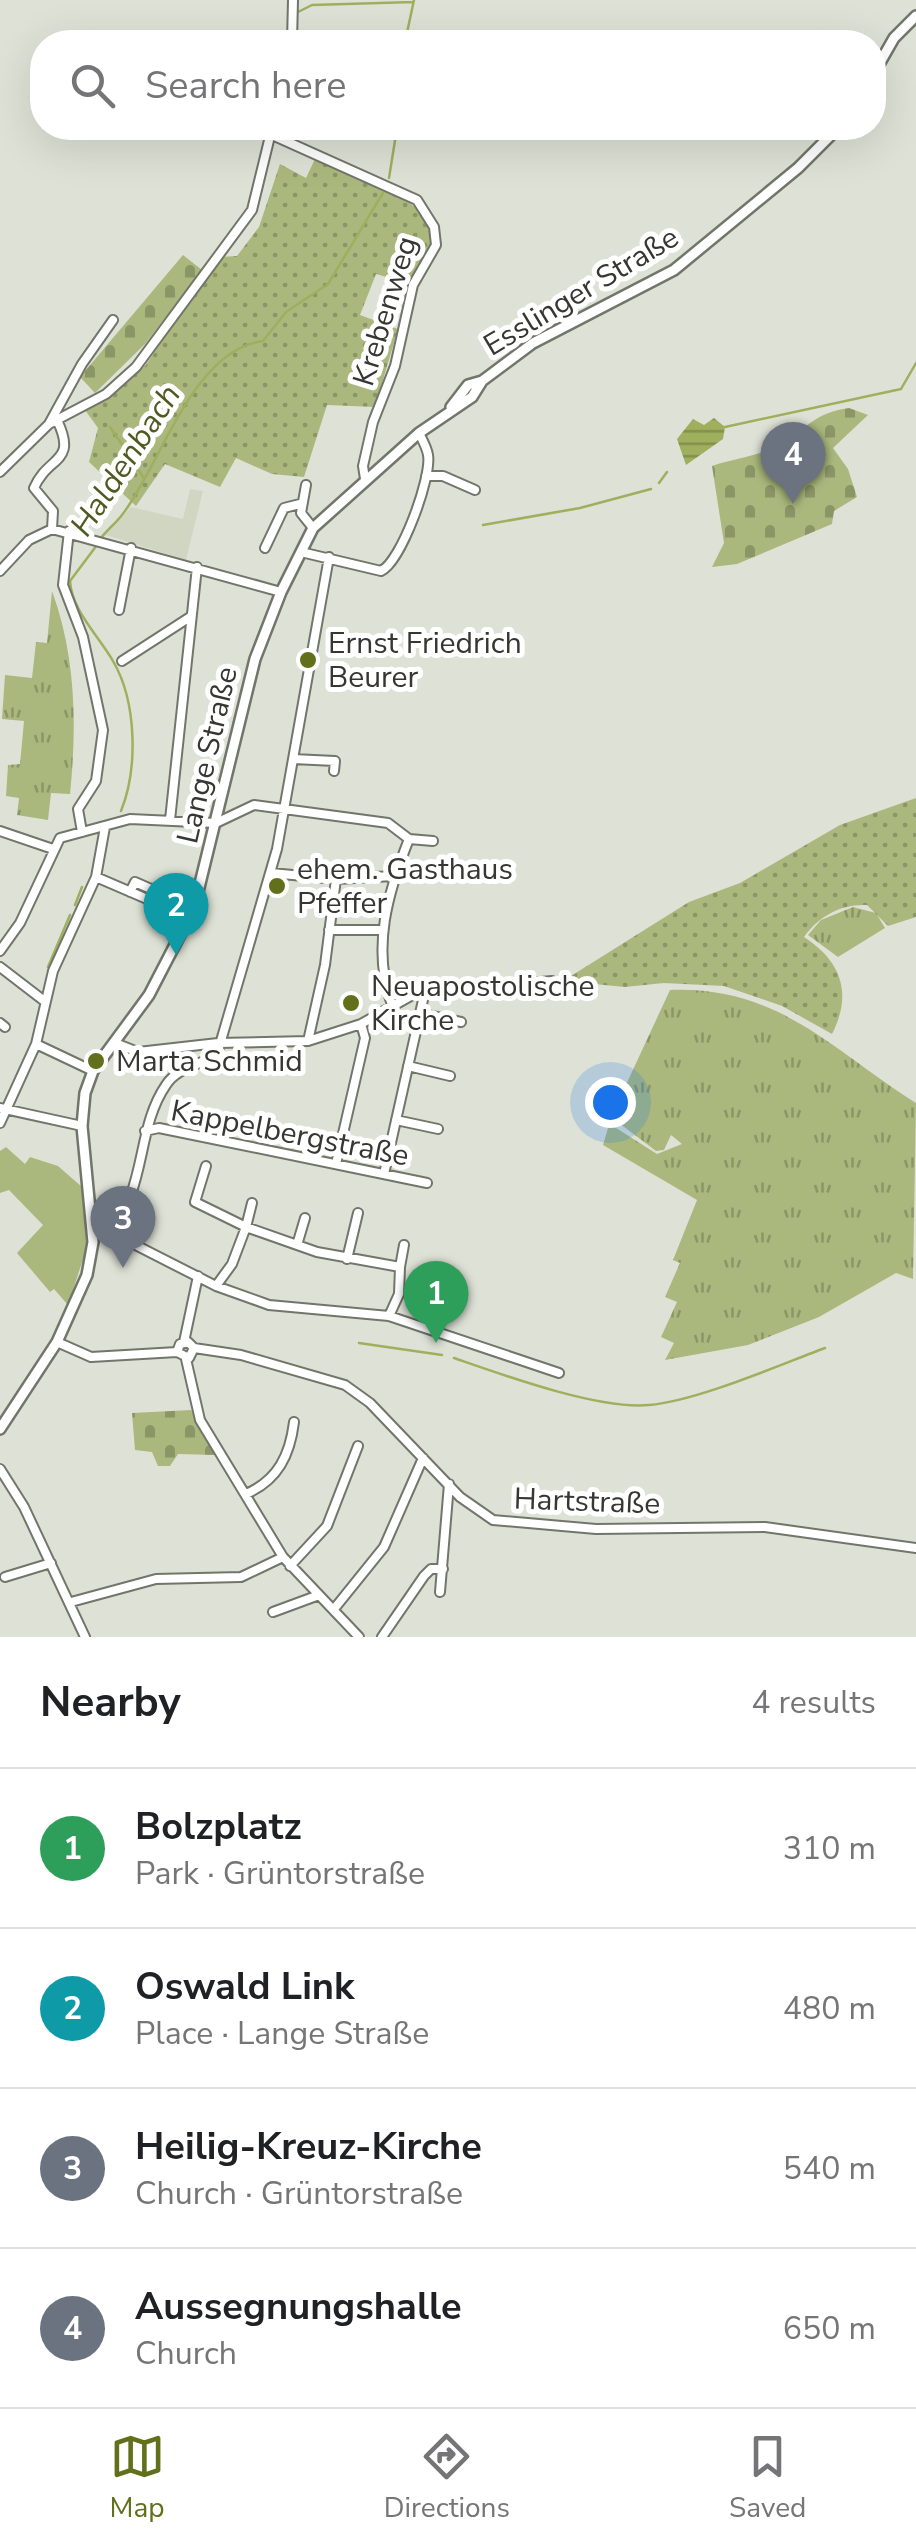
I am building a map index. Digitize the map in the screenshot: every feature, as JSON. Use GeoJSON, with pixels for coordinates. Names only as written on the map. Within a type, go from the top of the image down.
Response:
{"type":"FeatureCollection","features":[{"type":"Feature","properties":{"kind":"main road"},"geometry":{"type":"LineString","coordinates":[[886,52],[916,16]]}},
{"type":"Feature","properties":{"kind":"main road","name":"Esslinger Straße"},"geometry":{"type":"LineString","coordinates":[[300,552],[313,528],[451,407],[456,396],[533,343],[674,270],[798,168],[826,140]]}},
{"type":"Feature","properties":{"kind":"main road","name":"Lange Straße"},"geometry":{"type":"LineString","coordinates":[[0,1429],[58,1342],[87,1275],[93,1233],[82,1126],[85,1093],[93,1071],[149,995],[194,908],[255,659],[300,552]]}},
{"type":"Feature","properties":{"kind":"street"},"geometry":{"type":"LineString","coordinates":[[293,30],[294,0]]}},
{"type":"Feature","properties":{"kind":"street"},"geometry":{"type":"LineString","coordinates":[[0,472],[53,422],[106,394],[136,367],[252,210],[269,140]]}},
{"type":"Feature","properties":{"kind":"street","name":"Krebenweg"},"geometry":{"type":"LineString","coordinates":[[290,140],[417,200],[434,227],[436,245],[413,285],[395,366],[373,422],[363,466],[365,479]]}},
{"type":"Feature","properties":{"kind":"street"},"geometry":{"type":"LineString","coordinates":[[53,422],[82,364],[114,320]]}},
{"type":"Feature","properties":{"kind":"street"},"geometry":{"type":"LineString","coordinates":[[52,529],[53,511],[34,488],[65,453],[66,438],[53,422]]}},
{"type":"Feature","properties":{"kind":"street"},"geometry":{"type":"LineString","coordinates":[[300,552],[381,571],[388,568],[400,552],[426,476],[429,457],[419,432]]}},
{"type":"Feature","properties":{"kind":"street"},"geometry":{"type":"LineString","coordinates":[[426,476],[444,476],[475,490]]}},
{"type":"Feature","properties":{"kind":"street"},"geometry":{"type":"LineString","coordinates":[[306,486],[300,504],[313,528]]}},
{"type":"Feature","properties":{"kind":"street"},"geometry":{"type":"LineString","coordinates":[[265,548],[284,508],[300,504]]}},
{"type":"Feature","properties":{"kind":"street"},"geometry":{"type":"LineString","coordinates":[[0,571],[29,540],[52,529],[281,592]]}},
{"type":"Feature","properties":{"kind":"street"},"geometry":{"type":"LineString","coordinates":[[69,532],[63,585],[83,637],[104,730],[96,781],[78,809],[82,832]]}},
{"type":"Feature","properties":{"kind":"street"},"geometry":{"type":"LineString","coordinates":[[118,610],[131,548]]}},
{"type":"Feature","properties":{"kind":"street"},"geometry":{"type":"LineString","coordinates":[[108,1231],[135,1186],[145,1132],[166,1084],[178,1070],[214,1056],[271,873],[329,557]]}},
{"type":"Feature","properties":{"kind":"street"},"geometry":{"type":"LineString","coordinates":[[170,820],[197,567]]}},
{"type":"Feature","properties":{"kind":"street"},"geometry":{"type":"LineString","coordinates":[[122,661],[190,617]]}},
{"type":"Feature","properties":{"kind":"street"},"geometry":{"type":"LineString","coordinates":[[293,758],[334,761],[334,771]]}},
{"type":"Feature","properties":{"kind":"street"},"geometry":{"type":"LineString","coordinates":[[0,951],[20,923],[60,838],[105,826],[130,820],[216,823],[254,806],[388,823],[409,839],[433,841]]}},
{"type":"Feature","properties":{"kind":"street"},"geometry":{"type":"LineString","coordinates":[[0,1124],[3,1108],[36,1044],[44,1000],[72,924],[96,877],[105,826]]}},
{"type":"Feature","properties":{"kind":"street"},"geometry":{"type":"LineString","coordinates":[[0,831],[53,849]]}},
{"type":"Feature","properties":{"kind":"street"},"geometry":{"type":"LineString","coordinates":[[392,1004],[381,965],[383,930],[394,876],[409,839]]}},
{"type":"Feature","properties":{"kind":"street"},"geometry":{"type":"LineString","coordinates":[[271,873],[326,878]]}},
{"type":"Feature","properties":{"kind":"street"},"geometry":{"type":"LineString","coordinates":[[308,1041],[336,879],[394,876]]}},
{"type":"Feature","properties":{"kind":"street"},"geometry":{"type":"LineString","coordinates":[[96,877],[161,905],[165,896],[194,908]]}},
{"type":"Feature","properties":{"kind":"street"},"geometry":{"type":"LineString","coordinates":[[329,930],[383,930]]}},
{"type":"Feature","properties":{"kind":"street"},"geometry":{"type":"LineString","coordinates":[[0,968],[44,1000]]}},
{"type":"Feature","properties":{"kind":"street"},"geometry":{"type":"LineString","coordinates":[[115,1043],[138,1052],[218,1043],[308,1041],[361,1024],[392,1004],[425,992],[552,981]]}},
{"type":"Feature","properties":{"kind":"street"},"geometry":{"type":"LineString","coordinates":[[384,1174],[425,992]]}},
{"type":"Feature","properties":{"kind":"street"},"geometry":{"type":"LineString","coordinates":[[422,1014],[461,1022]]}},
{"type":"Feature","properties":{"kind":"street"},"geometry":{"type":"LineString","coordinates":[[336,1164],[365,1038],[361,1024]]}},
{"type":"Feature","properties":{"kind":"street"},"geometry":{"type":"LineString","coordinates":[[36,1044],[93,1071]]}},
{"type":"Feature","properties":{"kind":"street"},"geometry":{"type":"LineString","coordinates":[[408,1066],[450,1076]]}},
{"type":"Feature","properties":{"kind":"street"},"geometry":{"type":"LineString","coordinates":[[3,1108],[82,1126]]}},
{"type":"Feature","properties":{"kind":"street"},"geometry":{"type":"LineString","coordinates":[[396,1120],[438,1129]]}},
{"type":"Feature","properties":{"kind":"street","name":"Kappelbergstraße"},"geometry":{"type":"LineString","coordinates":[[145,1132],[160,1128],[428,1183]]}},
{"type":"Feature","properties":{"kind":"street"},"geometry":{"type":"LineString","coordinates":[[206,1166],[195,1202],[246,1228],[347,1259],[400,1267]]}},
{"type":"Feature","properties":{"kind":"street"},"geometry":{"type":"LineString","coordinates":[[216,1286],[232,1264],[252,1203]]}},
{"type":"Feature","properties":{"kind":"street"},"geometry":{"type":"LineString","coordinates":[[347,1259],[358,1214]]}},
{"type":"Feature","properties":{"kind":"street"},"geometry":{"type":"LineString","coordinates":[[297,1244],[304,1218]]}},
{"type":"Feature","properties":{"kind":"street"},"geometry":{"type":"LineString","coordinates":[[93,1233],[108,1231],[216,1286],[300,1311],[389,1316],[558,1373]]}},
{"type":"Feature","properties":{"kind":"street"},"geometry":{"type":"LineString","coordinates":[[389,1316],[399,1294],[404,1245]]}},
{"type":"Feature","properties":{"kind":"street"},"geometry":{"type":"LineString","coordinates":[[178,1352],[184,1342],[198,1276]]}},
{"type":"Feature","properties":{"kind":"street"},"geometry":{"type":"LineString","coordinates":[[58,1342],[92,1357],[178,1352],[186,1359],[200,1420],[283,1557],[356,1634]]}},
{"type":"Feature","properties":{"kind":"street","name":"Hartstraße"},"geometry":{"type":"LineString","coordinates":[[184,1342],[194,1348],[241,1355],[345,1384],[370,1403],[481,1514],[518,1524],[596,1529],[765,1527],[916,1548]]}},
{"type":"Feature","properties":{"kind":"street"},"geometry":{"type":"LineString","coordinates":[[186,1359],[194,1348]]}},
{"type":"Feature","properties":{"kind":"street"},"geometry":{"type":"LineString","coordinates":[[246,1494],[275,1476],[286,1457],[294,1422]]}},
{"type":"Feature","properties":{"kind":"street"},"geometry":{"type":"LineString","coordinates":[[290,1566],[327,1526],[358,1446]]}},
{"type":"Feature","properties":{"kind":"street"},"geometry":{"type":"LineString","coordinates":[[334,1610],[384,1547],[423,1458]]}},
{"type":"Feature","properties":{"kind":"street"},"geometry":{"type":"LineString","coordinates":[[0,1468],[85,1637]]}},
{"type":"Feature","properties":{"kind":"street"},"geometry":{"type":"LineString","coordinates":[[440,1592],[449,1484]]}},
{"type":"Feature","properties":{"kind":"street"},"geometry":{"type":"LineString","coordinates":[[70,1602],[156,1579],[241,1577],[283,1557]]}},
{"type":"Feature","properties":{"kind":"street"},"geometry":{"type":"LineString","coordinates":[[5,1577],[51,1563]]}},
{"type":"Feature","properties":{"kind":"street"},"geometry":{"type":"LineString","coordinates":[[382,1637],[424,1576],[431,1569],[443,1569]]}},
{"type":"Feature","properties":{"kind":"street"},"geometry":{"type":"LineString","coordinates":[[273,1612],[319,1594]]}},
{"type":"Feature","properties":{"kind":"street"},"geometry":{"type":"LineString","coordinates":[[340,1637],[356,1634]]}},
{"type":"Feature","properties":{"kind":"shaded area"},"geometry":{"type":"Polygon","coordinates":[[[714,418],[725,427],[723,439],[686,465],[677,439],[693,419],[704,425],[714,418]]]}},
{"type":"Feature","properties":{"kind":"shaded area"},"geometry":{"type":"Polygon","coordinates":[[[190,489],[203,491],[186,560],[106,535],[131,507],[183,519],[190,489]]]}},
{"type":"Feature","properties":{"kind":"green space"},"geometry":{"type":"Polygon","coordinates":[[[315,159],[387,189],[420,212],[429,226],[430,246],[411,284],[376,274],[360,315],[398,329],[375,407],[327,405],[304,477],[272,474],[236,458],[220,487],[165,464],[136,506],[89,462],[98,428],[85,410],[145,366],[220,257],[237,256],[259,227],[280,164],[306,178],[315,159]]]}},
{"type":"Feature","properties":{"kind":"green space"},"geometry":{"type":"Polygon","coordinates":[[[183,255],[202,270],[145,344],[95,393],[80,377],[183,255]]]}},
{"type":"Feature","properties":{"kind":"green space"},"geometry":{"type":"Polygon","coordinates":[[[849,408],[868,415],[833,448],[848,469],[857,497],[834,511],[832,524],[737,564],[712,567],[724,543],[712,466],[772,448],[819,417],[849,408]]]}},
{"type":"Feature","properties":{"kind":"green space"},"geometry":{"type":"Polygon","coordinates":[[[52,591],[70,666],[74,743],[70,794],[51,793],[48,820],[17,815],[19,798],[6,796],[8,765],[20,764],[24,721],[2,719],[5,675],[32,678],[36,642],[47,643],[52,591]]]}},
{"type":"Feature","properties":{"kind":"green space"},"geometry":{"type":"Polygon","coordinates":[[[916,798],[916,917],[888,926],[867,905],[848,907],[824,917],[804,937],[827,957],[840,979],[842,1005],[832,1034],[782,1006],[724,986],[664,983],[625,987],[563,981],[689,902],[740,883],[840,825],[916,798]]]}},
{"type":"Feature","properties":{"kind":"green space"},"geometry":{"type":"Polygon","coordinates":[[[853,907],[876,913],[885,928],[838,957],[808,935],[821,920],[853,907]]]}},
{"type":"Feature","properties":{"kind":"green space"},"geometry":{"type":"Polygon","coordinates":[[[670,990],[708,992],[774,1010],[830,1043],[916,1103],[913,1279],[896,1273],[819,1317],[748,1345],[665,1360],[674,1343],[661,1337],[677,1302],[665,1297],[680,1263],[673,1260],[697,1200],[603,1145],[608,1128],[613,1126],[657,1154],[682,1144],[671,1135],[664,1150],[656,1151],[611,1117],[670,990]]]}},
{"type":"Feature","properties":{"kind":"green space"},"geometry":{"type":"Polygon","coordinates":[[[6,1147],[25,1164],[30,1157],[58,1166],[82,1187],[87,1247],[68,1305],[54,1289],[50,1292],[17,1253],[43,1225],[9,1190],[0,1193],[0,1151],[6,1147]]]}},
{"type":"Feature","properties":{"kind":"green space"},"geometry":{"type":"Polygon","coordinates":[[[191,1410],[215,1455],[178,1454],[170,1466],[158,1466],[152,1452],[135,1450],[132,1413],[191,1410]]]}},
{"type":"Feature","properties":{"kind":"waterway","name":"Haldenbach"},"geometry":{"type":"LineString","coordinates":[[408,30],[414,0]]}},
{"type":"Feature","properties":{"kind":"waterway"},"geometry":{"type":"LineString","coordinates":[[298,12],[312,5],[413,2]]}},
{"type":"Feature","properties":{"kind":"waterway","name":"Haldenbach"},"geometry":{"type":"LineString","coordinates":[[389,178],[395,140]]}},
{"type":"Feature","properties":{"kind":"waterway","name":"Haldenbach"},"geometry":{"type":"LineString","coordinates":[[101,538],[136,494],[197,387],[216,365],[238,349],[263,341],[286,312],[328,284],[383,193]]}},
{"type":"Feature","properties":{"kind":"waterway"},"geometry":{"type":"LineString","coordinates":[[725,427],[901,389],[916,363]]}},
{"type":"Feature","properties":{"kind":"waterway"},"geometry":{"type":"LineString","coordinates":[[110,427],[123,446]]}},
{"type":"Feature","properties":{"kind":"waterway"},"geometry":{"type":"LineString","coordinates":[[128,454],[143,477]]}},
{"type":"Feature","properties":{"kind":"waterway"},"geometry":{"type":"LineString","coordinates":[[659,483],[667,472]]}},
{"type":"Feature","properties":{"kind":"waterway"},"geometry":{"type":"LineString","coordinates":[[483,525],[580,508],[651,489]]}},
{"type":"Feature","properties":{"kind":"waterway","name":"Haldenbach"},"geometry":{"type":"LineString","coordinates":[[97,545],[70,581],[75,602],[113,661],[127,696],[132,756],[121,811]]}},
{"type":"Feature","properties":{"kind":"waterway","name":"Haldenbach"},"geometry":{"type":"LineString","coordinates":[[75,905],[82,887]]}},
{"type":"Feature","properties":{"kind":"waterway","name":"Haldenbach"},"geometry":{"type":"LineString","coordinates":[[48,967],[70,915]]}},
{"type":"Feature","properties":{"kind":"waterway"},"geometry":{"type":"LineString","coordinates":[[359,1343],[442,1355]]}},
{"type":"Feature","properties":{"kind":"waterway"},"geometry":{"type":"LineString","coordinates":[[454,1358],[578,1397],[649,1405],[714,1390],[825,1348]]}},
{"type":"Feature","properties":{"kind":"place","name":"Aussegnungshalle"},"geometry":{"type":"Point","coordinates":[793,504]}},
{"type":"Feature","properties":{"kind":"place","name":"Ernst Friedrich Beurer"},"geometry":{"type":"Point","coordinates":[308,660]}},
{"type":"Feature","properties":{"kind":"place","name":"ehem. Gasthaus Pfeffer"},"geometry":{"type":"Point","coordinates":[277,886]}},
{"type":"Feature","properties":{"kind":"place","name":"Oswald Link"},"geometry":{"type":"Point","coordinates":[176,955]}},
{"type":"Feature","properties":{"kind":"place","name":"Neuapostolische Kirche"},"geometry":{"type":"Point","coordinates":[351,1003]}},
{"type":"Feature","properties":{"kind":"place","name":"Marta Schmid"},"geometry":{"type":"Point","coordinates":[96,1061]}},
{"type":"Feature","properties":{"kind":"place","name":"Heilig-Kreuz-Kirche"},"geometry":{"type":"Point","coordinates":[123,1268]}},
{"type":"Feature","properties":{"kind":"place","name":"Bolzplatz"},"geometry":{"type":"Point","coordinates":[436,1343]}}]}
